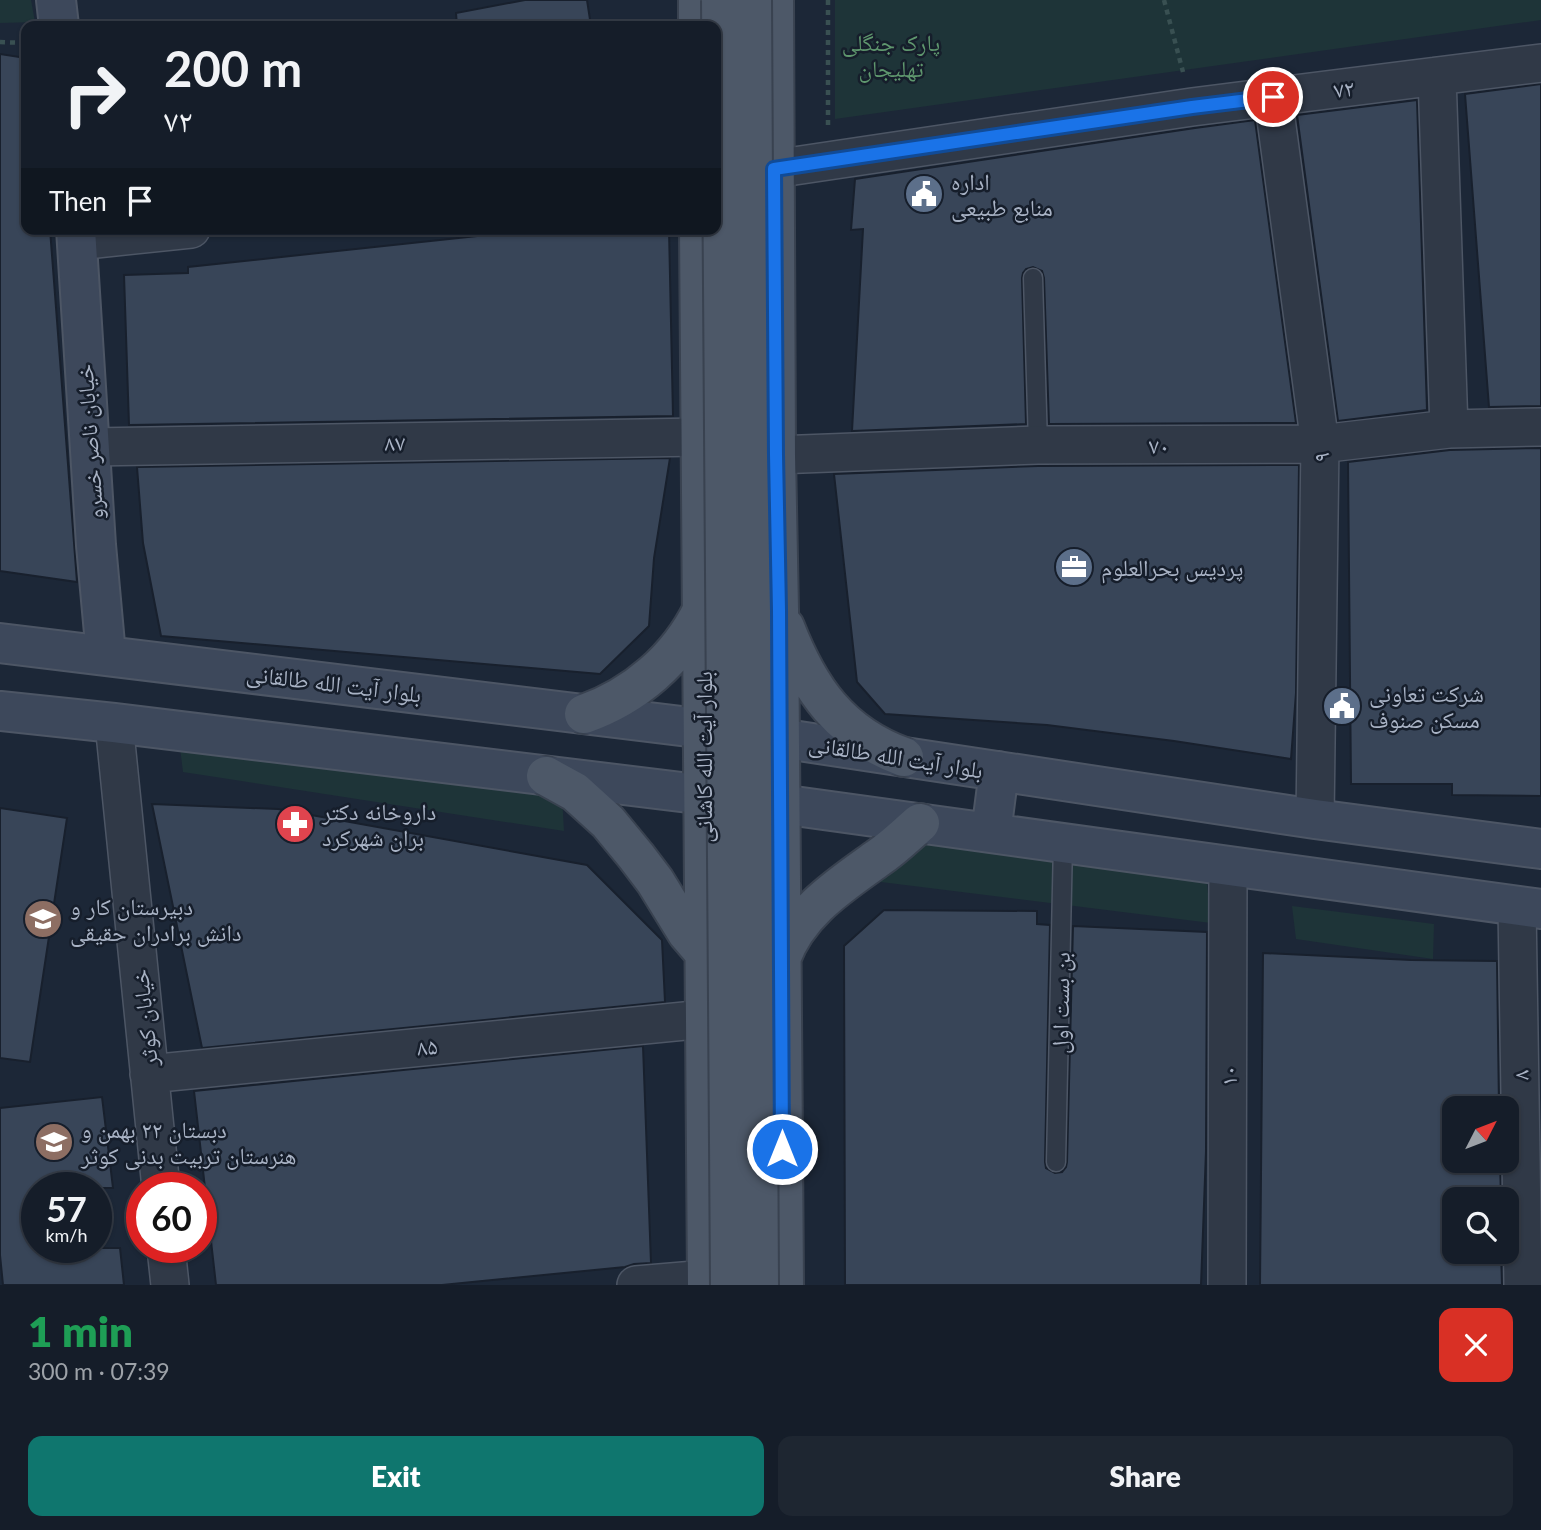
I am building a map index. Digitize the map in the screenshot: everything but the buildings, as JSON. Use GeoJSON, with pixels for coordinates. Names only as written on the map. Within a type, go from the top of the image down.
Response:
{"type":"FeatureCollection","features":[{"type":"Feature","properties":{"kind":"main road"},"geometry":{"type":"LineString","coordinates":[[56,0],[58,21]]}},
{"type":"Feature","properties":{"kind":"main road"},"geometry":{"type":"LineString","coordinates":[[698,0],[698,21]]}},
{"type":"Feature","properties":{"kind":"main road"},"geometry":{"type":"LineString","coordinates":[[721,0],[721,21]]}},
{"type":"Feature","properties":{"kind":"main road"},"geometry":{"type":"LineString","coordinates":[[752,0],[759,1285]]}},
{"type":"Feature","properties":{"kind":"main road"},"geometry":{"type":"LineString","coordinates":[[774,0],[783,1285]]}},
{"type":"Feature","properties":{"kind":"main road","name":"خیابان ناصر خسرو"},"geometry":{"type":"LineString","coordinates":[[76,235],[96,545],[106,655]]}},
{"type":"Feature","properties":{"kind":"main road","name":"بلوار آیت الله کاشانی"},"geometry":{"type":"LineString","coordinates":[[699,235],[705,1019],[714,1283]]}},
{"type":"Feature","properties":{"kind":"main road"},"geometry":{"type":"LineString","coordinates":[[714,1283],[720,235]]}},
{"type":"Feature","properties":{"kind":"main road"},"geometry":{"type":"LineString","coordinates":[[584,714],[617,700],[651,675],[679,646],[702,610]]}},
{"type":"Feature","properties":{"kind":"main road"},"geometry":{"type":"LineString","coordinates":[[779,610],[797,657],[821,698],[856,732],[882,749],[904,757]]}},
{"type":"Feature","properties":{"kind":"main road","name":"بلوار آیت الله طالقانی"},"geometry":{"type":"LineString","coordinates":[[0,643],[779,738],[1315,819],[1541,849]]}},
{"type":"Feature","properties":{"kind":"main road"},"geometry":{"type":"LineString","coordinates":[[0,711],[780,804],[1529,908]]}},
{"type":"Feature","properties":{"kind":"main road"},"geometry":{"type":"LineString","coordinates":[[991,833],[999,771]]}},
{"type":"Feature","properties":{"kind":"main road"},"geometry":{"type":"LineString","coordinates":[[547,776],[575,792],[608,822],[655,881],[687,933],[705,954]]}},
{"type":"Feature","properties":{"kind":"main road"},"geometry":{"type":"LineString","coordinates":[[781,959],[791,937],[808,913],[837,887],[880,857],[920,823]]}},
{"type":"Feature","properties":{"kind":"street","name":"۷۲"},"geometry":{"type":"LineString","coordinates":[[774,169],[1192,107],[1541,63]]}},
{"type":"Feature","properties":{"kind":"street"},"geometry":{"type":"LineString","coordinates":[[1437,76],[1449,429]]}},
{"type":"Feature","properties":{"kind":"street","name":"۹"},"geometry":{"type":"LineString","coordinates":[[1273,97],[1320,444],[1315,819]]}},
{"type":"Feature","properties":{"kind":"street","name":"۷۰"},"geometry":{"type":"LineString","coordinates":[[776,455],[1038,445],[1320,444],[1449,429],[1541,427]]}},
{"type":"Feature","properties":{"kind":"street","name":"۸۷"},"geometry":{"type":"LineString","coordinates":[[90,447],[701,437]]}},
{"type":"Feature","properties":{"kind":"street","name":"خیابان کوثر"},"geometry":{"type":"LineString","coordinates":[[114,723],[158,1172]]}},
{"type":"Feature","properties":{"kind":"street","name":"۱۰"},"geometry":{"type":"LineString","coordinates":[[1227,1285],[1228,866]]}},
{"type":"Feature","properties":{"kind":"street","name":"۸"},"geometry":{"type":"LineString","coordinates":[[1523,1285],[1529,908]]}},
{"type":"Feature","properties":{"kind":"street","name":"۸۵"},"geometry":{"type":"LineString","coordinates":[[149,1074],[705,1019]]}},
{"type":"Feature","properties":{"kind":"street"},"geometry":{"type":"LineString","coordinates":[[168,1263],[170,1285]]}},
{"type":"Feature","properties":{"kind":"street"},"geometry":{"type":"LineString","coordinates":[[636,1285],[714,1283]]}},
{"type":"Feature","properties":{"kind":"lane"},"geometry":{"type":"LineString","coordinates":[[1033,278],[1038,445]]}},
{"type":"Feature","properties":{"kind":"lane","name":"بن بست اول"},"geometry":{"type":"LineString","coordinates":[[1056,1162],[1063,844]]}},
{"type":"Feature","properties":{"kind":"path"},"geometry":{"type":"LineString","coordinates":[[828,0],[828,162]]}},
{"type":"Feature","properties":{"kind":"path"},"geometry":{"type":"LineString","coordinates":[[1164,0],[1192,107]]}},
{"type":"Feature","properties":{"kind":"path"},"geometry":{"type":"LineString","coordinates":[[0,42],[21,43]]}},
{"type":"Feature","properties":{"kind":"green space"},"geometry":{"type":"Polygon","coordinates":[[[0,0],[31,0],[35,21],[0,23],[0,0]]]}},
{"type":"Feature","properties":{"kind":"green space","name":"پارک جنگلی تهلیجان"},"geometry":{"type":"Polygon","coordinates":[[[835,0],[1541,0],[1541,20],[835,119],[835,0]]]}},
{"type":"Feature","properties":{"kind":"green space"},"geometry":{"type":"Polygon","coordinates":[[[179,740],[562,796],[564,831],[183,772],[179,740]]]}},
{"type":"Feature","properties":{"kind":"green space"},"geometry":{"type":"Polygon","coordinates":[[[918,842],[1207,883],[1211,923],[873,881],[918,842]]]}},
{"type":"Feature","properties":{"kind":"green space"},"geometry":{"type":"Polygon","coordinates":[[[1292,906],[1434,924],[1433,959],[1296,939],[1292,906]]]}},
{"type":"Feature","properties":{"kind":"place","name":"اداره منابع طبیعی"},"geometry":{"type":"Point","coordinates":[924,194]}},
{"type":"Feature","properties":{"kind":"place","name":"پردیس بحرالعلوم"},"geometry":{"type":"Point","coordinates":[1074,567]}},
{"type":"Feature","properties":{"kind":"place","name":"شرکت تعاونی مسکن صنوف"},"geometry":{"type":"Point","coordinates":[1342,706]}},
{"type":"Feature","properties":{"kind":"place","name":"داروخانه دکتر بران شهرکرد"},"geometry":{"type":"Point","coordinates":[295,824]}},
{"type":"Feature","properties":{"kind":"place","name":"دبیرستان کار و دانش برادران حقیقی"},"geometry":{"type":"Point","coordinates":[43,919]}},
{"type":"Feature","properties":{"kind":"place","name":"دبستان ۲۲ بهمن و هنرستان تربیت بدنی کوثر"},"geometry":{"type":"Point","coordinates":[54,1142]}},
{"type":"Feature","properties":{"kind":"route"},"geometry":{"type":"LineString","coordinates":[[782,1149],[774,169],[1273,97]]}}]}
